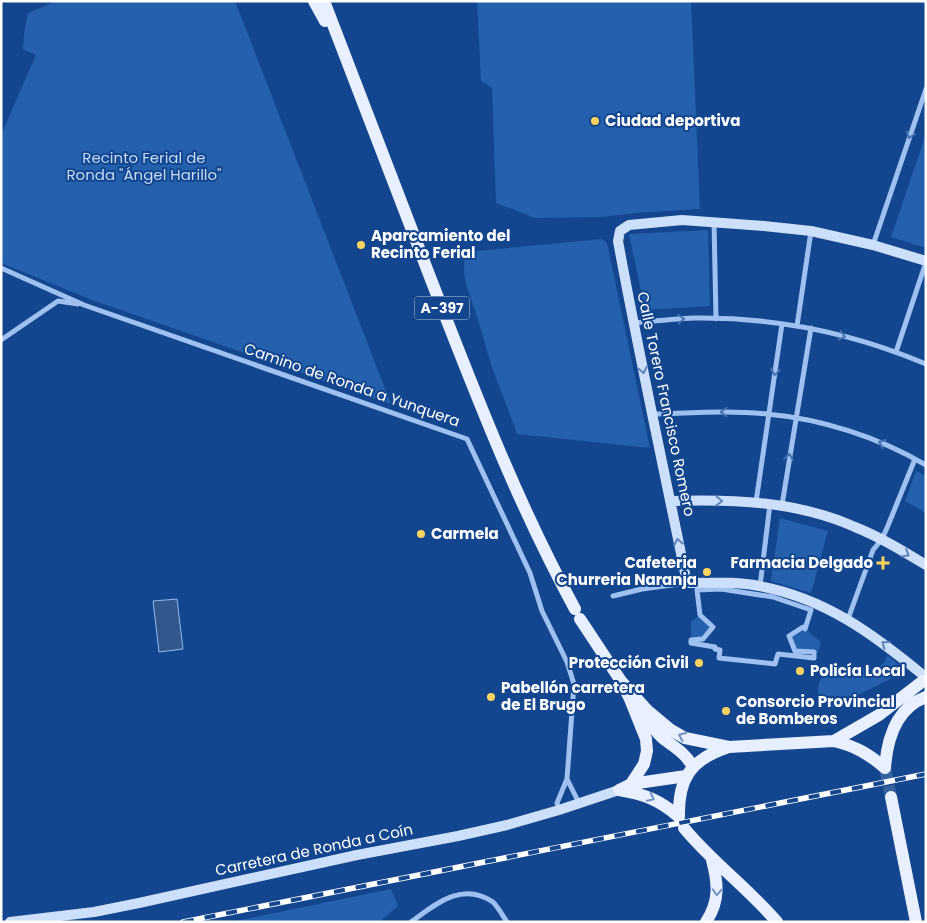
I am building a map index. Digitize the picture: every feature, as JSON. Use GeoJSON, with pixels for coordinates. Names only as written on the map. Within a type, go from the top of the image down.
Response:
{"type":"FeatureCollection","features":[{"type":"Feature","properties":{"kind":"main road"},"geometry":{"type":"LineString","coordinates":[[314,1],[345,56]]}},
{"type":"Feature","properties":{"kind":"main road","name":"A-397"},"geometry":{"type":"LineString","coordinates":[[324,1],[504,461],[553,569],[578,614],[621,681]]}},
{"type":"Feature","properties":{"kind":"main road"},"geometry":{"type":"LineString","coordinates":[[332,1],[373,129]]}},
{"type":"Feature","properties":{"kind":"main road"},"geometry":{"type":"LineString","coordinates":[[834,741],[879,715],[924,678]]}},
{"type":"Feature","properties":{"kind":"main road"},"geometry":{"type":"LineString","coordinates":[[621,681],[646,739],[647,751],[644,764],[625,787]]}},
{"type":"Feature","properties":{"kind":"main road"},"geometry":{"type":"LineString","coordinates":[[621,681],[647,710],[671,730],[685,738],[729,747]]}},
{"type":"Feature","properties":{"kind":"main road"},"geometry":{"type":"LineString","coordinates":[[681,822],[680,791],[689,772],[712,752],[729,747],[834,741],[864,751],[885,768],[889,739],[895,725],[910,707],[926,697]]}},
{"type":"Feature","properties":{"kind":"main road"},"geometry":{"type":"LineString","coordinates":[[630,699],[663,739],[678,748],[689,759],[689,772]]}},
{"type":"Feature","properties":{"kind":"main road"},"geometry":{"type":"LineString","coordinates":[[625,787],[689,772]]}},
{"type":"Feature","properties":{"kind":"main road"},"geometry":{"type":"LineString","coordinates":[[625,787],[656,800],[681,822],[712,860],[730,874],[777,922]]}},
{"type":"Feature","properties":{"kind":"main road"},"geometry":{"type":"LineString","coordinates":[[891,797],[914,919]]}},
{"type":"Feature","properties":{"kind":"main road"},"geometry":{"type":"LineString","coordinates":[[706,922],[716,904],[718,890],[712,860]]}},
{"type":"Feature","properties":{"kind":"street"},"geometry":{"type":"LineString","coordinates":[[873,245],[926,89]]}},
{"type":"Feature","properties":{"kind":"street","name":"Calle Torero Francisco Romero"},"geometry":{"type":"LineString","coordinates":[[687,583],[633,323],[618,241],[620,231],[629,225],[682,220],[714,222]]}},
{"type":"Feature","properties":{"kind":"street"},"geometry":{"type":"LineString","coordinates":[[716,319],[714,222],[811,232],[873,245],[926,261],[896,352]]}},
{"type":"Feature","properties":{"kind":"street"},"geometry":{"type":"LineString","coordinates":[[797,326],[811,232]]}},
{"type":"Feature","properties":{"kind":"street","name":"Camino de Ronda a Yunquera"},"geometry":{"type":"LineString","coordinates":[[1,268],[84,305],[467,439],[530,573],[542,611],[567,662],[574,684],[567,779],[557,803],[559,810]]}},
{"type":"Feature","properties":{"kind":"street"},"geometry":{"type":"LineString","coordinates":[[1,340],[58,301],[84,305]]}},
{"type":"Feature","properties":{"kind":"street"},"geometry":{"type":"LineString","coordinates":[[633,323],[694,318],[797,326],[858,339],[926,364]]}},
{"type":"Feature","properties":{"kind":"street"},"geometry":{"type":"LineString","coordinates":[[756,502],[782,324]]}},
{"type":"Feature","properties":{"kind":"street"},"geometry":{"type":"LineString","coordinates":[[782,505],[811,328]]}},
{"type":"Feature","properties":{"kind":"street"},"geometry":{"type":"LineString","coordinates":[[653,414],[707,412],[769,414],[795,417],[869,438],[926,465]]}},
{"type":"Feature","properties":{"kind":"street"},"geometry":{"type":"LineString","coordinates":[[848,619],[873,550],[882,539],[915,459]]}},
{"type":"Feature","properties":{"kind":"street"},"geometry":{"type":"LineString","coordinates":[[670,501],[770,503],[820,514],[882,539],[926,565]]}},
{"type":"Feature","properties":{"kind":"street"},"geometry":{"type":"LineString","coordinates":[[760,586],[770,503]]}},
{"type":"Feature","properties":{"kind":"street"},"geometry":{"type":"LineString","coordinates":[[613,596],[642,589],[687,583],[718,582],[760,586],[820,604],[848,619],[887,646],[924,678]]}},
{"type":"Feature","properties":{"kind":"street"},"geometry":{"type":"LineString","coordinates":[[698,590],[748,593],[791,603],[811,610],[805,629],[803,627],[789,636],[795,651],[814,652],[814,658],[778,654],[775,664],[719,658],[720,650],[715,649],[715,647],[691,643],[691,640],[703,640],[712,628],[700,615],[698,590]]}},
{"type":"Feature","properties":{"kind":"street"},"geometry":{"type":"LineString","coordinates":[[567,779],[579,803]]}},
{"type":"Feature","properties":{"kind":"street","name":"Carretera de Ronda a Coín"},"geometry":{"type":"LineString","coordinates":[[10,922],[94,912],[320,862],[508,825],[625,787]]}},
{"type":"Feature","properties":{"kind":"street"},"geometry":{"type":"LineString","coordinates":[[411,922],[443,900],[463,893],[474,893],[494,903],[507,922]]}},
{"type":"Feature","properties":{"kind":"green space","name":"Recinto Ferial de Ronda \"Ángel Harillo\""},"geometry":{"type":"Polygon","coordinates":[[[57,1],[235,1],[391,404],[92,300],[1,263],[1,135],[36,55],[23,49],[28,13],[57,1]]]}},
{"type":"Feature","properties":{"kind":"green space","name":"Ciudad deportiva"},"geometry":{"type":"Polygon","coordinates":[[[477,1],[691,1],[700,209],[603,217],[535,218],[496,203],[492,88],[481,81],[477,1]]]}},
{"type":"Feature","properties":{"kind":"green space"},"geometry":{"type":"Polygon","coordinates":[[[926,134],[926,248],[891,237],[926,134]]]}},
{"type":"Feature","properties":{"kind":"green space"},"geometry":{"type":"Polygon","coordinates":[[[708,230],[710,306],[645,310],[629,234],[708,230]]]}},
{"type":"Feature","properties":{"kind":"green space"},"geometry":{"type":"Polygon","coordinates":[[[602,239],[607,243],[650,448],[517,434],[491,364],[465,280],[465,252],[602,239]]]}},
{"type":"Feature","properties":{"kind":"green space"},"geometry":{"type":"Polygon","coordinates":[[[916,471],[926,476],[926,513],[905,501],[916,471]]]}},
{"type":"Feature","properties":{"kind":"green space"},"geometry":{"type":"Polygon","coordinates":[[[780,518],[828,531],[811,593],[771,581],[780,518]]]}},
{"type":"Feature","properties":{"kind":"green space"},"geometry":{"type":"Polygon","coordinates":[[[700,615],[713,627],[703,639],[691,640],[691,622],[700,615]]]}},
{"type":"Feature","properties":{"kind":"green space"},"geometry":{"type":"Polygon","coordinates":[[[803,627],[821,642],[818,653],[795,651],[789,636],[803,627]]]}},
{"type":"Feature","properties":{"kind":"green space"},"geometry":{"type":"Polygon","coordinates":[[[887,655],[901,667],[890,679],[832,708],[825,703],[818,693],[819,683],[829,665],[856,668],[876,667],[885,661],[887,655]]]}},
{"type":"Feature","properties":{"kind":"green space"},"geometry":{"type":"Polygon","coordinates":[[[391,889],[398,906],[379,922],[231,922],[391,889]]]}},
{"type":"Feature","properties":{"kind":"shaded area"},"geometry":{"type":"Polygon","coordinates":[[[177,599],[183,649],[159,652],[153,601],[177,599]]]}},
{"type":"Feature","properties":{"kind":"tunnel"},"geometry":{"type":"LineString","coordinates":[[885,768],[891,797]]}},
{"type":"Feature","properties":{"kind":"railway"},"geometry":{"type":"LineString","coordinates":[[183,922],[926,774]]}},
{"type":"Feature","properties":{"kind":"place","name":"Ciudad deportiva"},"geometry":{"type":"Point","coordinates":[595,121]}},
{"type":"Feature","properties":{"kind":"place","name":"Aparcamiento del Recinto Ferial"},"geometry":{"type":"Point","coordinates":[361,245]}},
{"type":"Feature","properties":{"kind":"place","name":"Carmela"},"geometry":{"type":"Point","coordinates":[421,534]}},
{"type":"Feature","properties":{"kind":"place","name":"Farmacia Delgado"},"geometry":{"type":"Point","coordinates":[883,563]}},
{"type":"Feature","properties":{"kind":"place","name":"Cafeteria Churreria Naranja"},"geometry":{"type":"Point","coordinates":[707,572]}},
{"type":"Feature","properties":{"kind":"place","name":"Protección Civil"},"geometry":{"type":"Point","coordinates":[699,663]}},
{"type":"Feature","properties":{"kind":"place","name":"Policía Local"},"geometry":{"type":"Point","coordinates":[800,671]}},
{"type":"Feature","properties":{"kind":"place","name":"Pabellón carretera de El Brugo"},"geometry":{"type":"Point","coordinates":[491,697]}},
{"type":"Feature","properties":{"kind":"place","name":"Consorcio Provincial de Bomberos"},"geometry":{"type":"Point","coordinates":[726,711]}}]}
